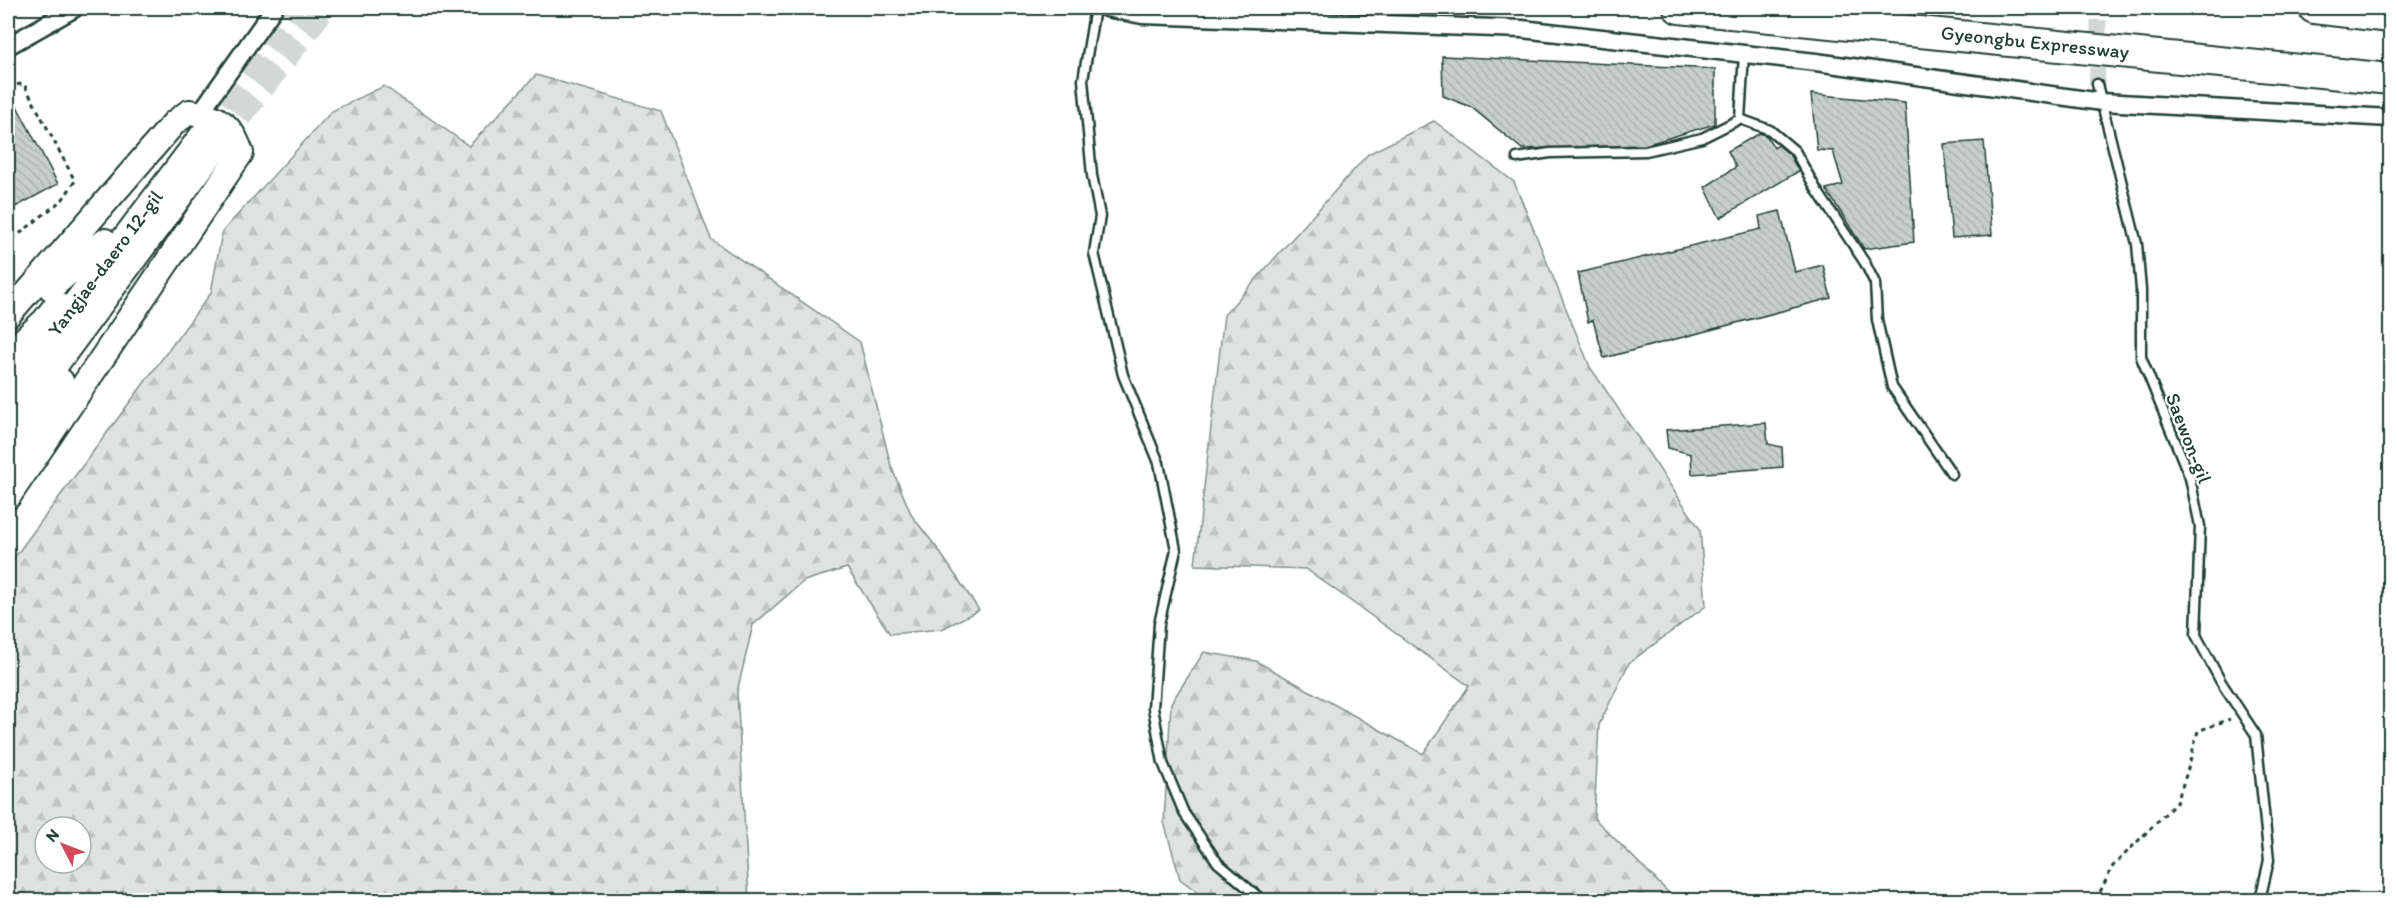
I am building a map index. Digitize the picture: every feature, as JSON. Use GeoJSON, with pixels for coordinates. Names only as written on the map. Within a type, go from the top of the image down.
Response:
{"type":"FeatureCollection","features":[{"type":"Feature","properties":{"kind":"highway","name":"Gyeongbu Expressway"},"geometry":{"type":"LineString","coordinates":[[1679,8],[2391,79]]}},
{"type":"Feature","properties":{"kind":"highway"},"geometry":{"type":"LineString","coordinates":[[2314,8],[2391,17]]}},
{"type":"Feature","properties":{"kind":"main road"},"geometry":{"type":"LineString","coordinates":[[8,315],[174,123],[189,112],[207,131]]}},
{"type":"Feature","properties":{"kind":"main road"},"geometry":{"type":"LineString","coordinates":[[8,465],[30,435],[111,291],[207,131],[207,114],[223,123],[236,137],[241,153],[8,497]]}},
{"type":"Feature","properties":{"kind":"main road"},"geometry":{"type":"LineString","coordinates":[[8,354],[45,320],[105,241],[207,131]]}},
{"type":"Feature","properties":{"kind":"main road","name":"Yangjae-daero 12-gil"},"geometry":{"type":"LineString","coordinates":[[8,392],[207,131]]}},
{"type":"Feature","properties":{"kind":"main road"},"geometry":{"type":"LineString","coordinates":[[51,288],[105,241]]}},
{"type":"Feature","properties":{"kind":"main road"},"geometry":{"type":"LineString","coordinates":[[8,430],[111,291]]}},
{"type":"Feature","properties":{"kind":"street"},"geometry":{"type":"LineString","coordinates":[[8,46],[75,8]]}},
{"type":"Feature","properties":{"kind":"street"},"geometry":{"type":"LineString","coordinates":[[207,131],[274,8]]}},
{"type":"Feature","properties":{"kind":"street"},"geometry":{"type":"LineString","coordinates":[[1106,8],[1142,15],[1522,29],[1744,54],[2102,102],[2391,118]]}},
{"type":"Feature","properties":{"kind":"lane"},"geometry":{"type":"LineString","coordinates":[[1095,8],[1083,80],[1092,175],[1100,216],[1094,253],[1123,375],[1160,463],[1176,550],[1159,624],[1153,708],[1163,763],[1184,813],[1218,863],[1262,900]]}},
{"type":"Feature","properties":{"kind":"lane"},"geometry":{"type":"LineString","coordinates":[[1740,119],[1744,54]]}},
{"type":"Feature","properties":{"kind":"lane","name":"Saewon-gil"},"geometry":{"type":"LineString","coordinates":[[2097,84],[2136,244],[2141,290],[2141,357],[2190,478],[2200,526],[2196,635],[2221,682],[2256,735],[2269,860],[2260,900]]}},
{"type":"Feature","properties":{"kind":"lane"},"geometry":{"type":"LineString","coordinates":[[1517,158],[1550,153],[1646,151],[1702,138],[1740,119],[1770,130],[1795,151],[1816,189],[1865,263],[1875,283],[1877,320],[1892,387],[1952,474]]}},
{"type":"Feature","properties":{"kind":"path"},"geometry":{"type":"LineString","coordinates":[[8,85],[24,84],[75,181],[63,199],[8,243]]}},
{"type":"Feature","properties":{"kind":"path"},"geometry":{"type":"LineString","coordinates":[[2096,900],[2113,866],[2177,802],[2198,731],[2242,714]]}},
{"type":"Feature","properties":{"kind":"green space"},"geometry":{"type":"Polygon","coordinates":[[[536,75],[661,111],[711,239],[860,342],[891,466],[912,516],[979,610],[942,629],[890,634],[847,568],[804,581],[753,625],[737,692],[749,900],[8,900],[8,566],[211,293],[222,232],[332,111],[384,86],[469,146],[536,75]]]}},
{"type":"Feature","properties":{"kind":"green space"},"geometry":{"type":"Polygon","coordinates":[[[1434,121],[1514,182],[1590,367],[1700,529],[1706,606],[1629,663],[1599,725],[1594,818],[1676,900],[1208,900],[1180,879],[1164,822],[1171,703],[1204,652],[1256,661],[1423,754],[1469,686],[1306,569],[1195,565],[1224,315],[1368,154],[1434,121]]]}},
{"type":"Feature","properties":{"kind":"building"},"geometry":{"type":"Polygon","coordinates":[[[1442,56],[1715,69],[1715,124],[1645,145],[1522,149],[1471,107],[1443,96],[1442,56]]]}},
{"type":"Feature","properties":{"kind":"building"},"geometry":{"type":"Polygon","coordinates":[[[8,89],[58,184],[8,211],[8,89]]]}},
{"type":"Feature","properties":{"kind":"building"},"geometry":{"type":"Polygon","coordinates":[[[1811,94],[1905,103],[1914,242],[1864,249],[1826,189],[1843,185],[1833,151],[1817,150],[1811,94]]]}},
{"type":"Feature","properties":{"kind":"building"},"geometry":{"type":"Polygon","coordinates":[[[1760,133],[1767,136],[1774,148],[1778,145],[1789,154],[1799,171],[1720,218],[1705,187],[1736,167],[1728,151],[1760,133]]]}},
{"type":"Feature","properties":{"kind":"building"},"geometry":{"type":"Polygon","coordinates":[[[1984,141],[1992,235],[1952,238],[1944,144],[1984,141]]]}},
{"type":"Feature","properties":{"kind":"building"},"geometry":{"type":"Polygon","coordinates":[[[1780,211],[1795,272],[1823,265],[1831,298],[1604,358],[1593,320],[1588,322],[1578,273],[1761,229],[1759,216],[1780,211]]]}},
{"type":"Feature","properties":{"kind":"building"},"geometry":{"type":"Polygon","coordinates":[[[1766,423],[1768,444],[1782,447],[1783,467],[1692,474],[1691,454],[1668,448],[1666,430],[1766,423]]]}},
{"type":"Feature","properties":{"kind":"tunnel"},"geometry":{"type":"LineString","coordinates":[[203,133],[297,8]]}},
{"type":"Feature","properties":{"kind":"tunnel"},"geometry":{"type":"LineString","coordinates":[[218,145],[324,8]]}},
{"type":"Feature","properties":{"kind":"tunnel"},"geometry":{"type":"LineString","coordinates":[[2097,84],[2099,8]]}}]}
